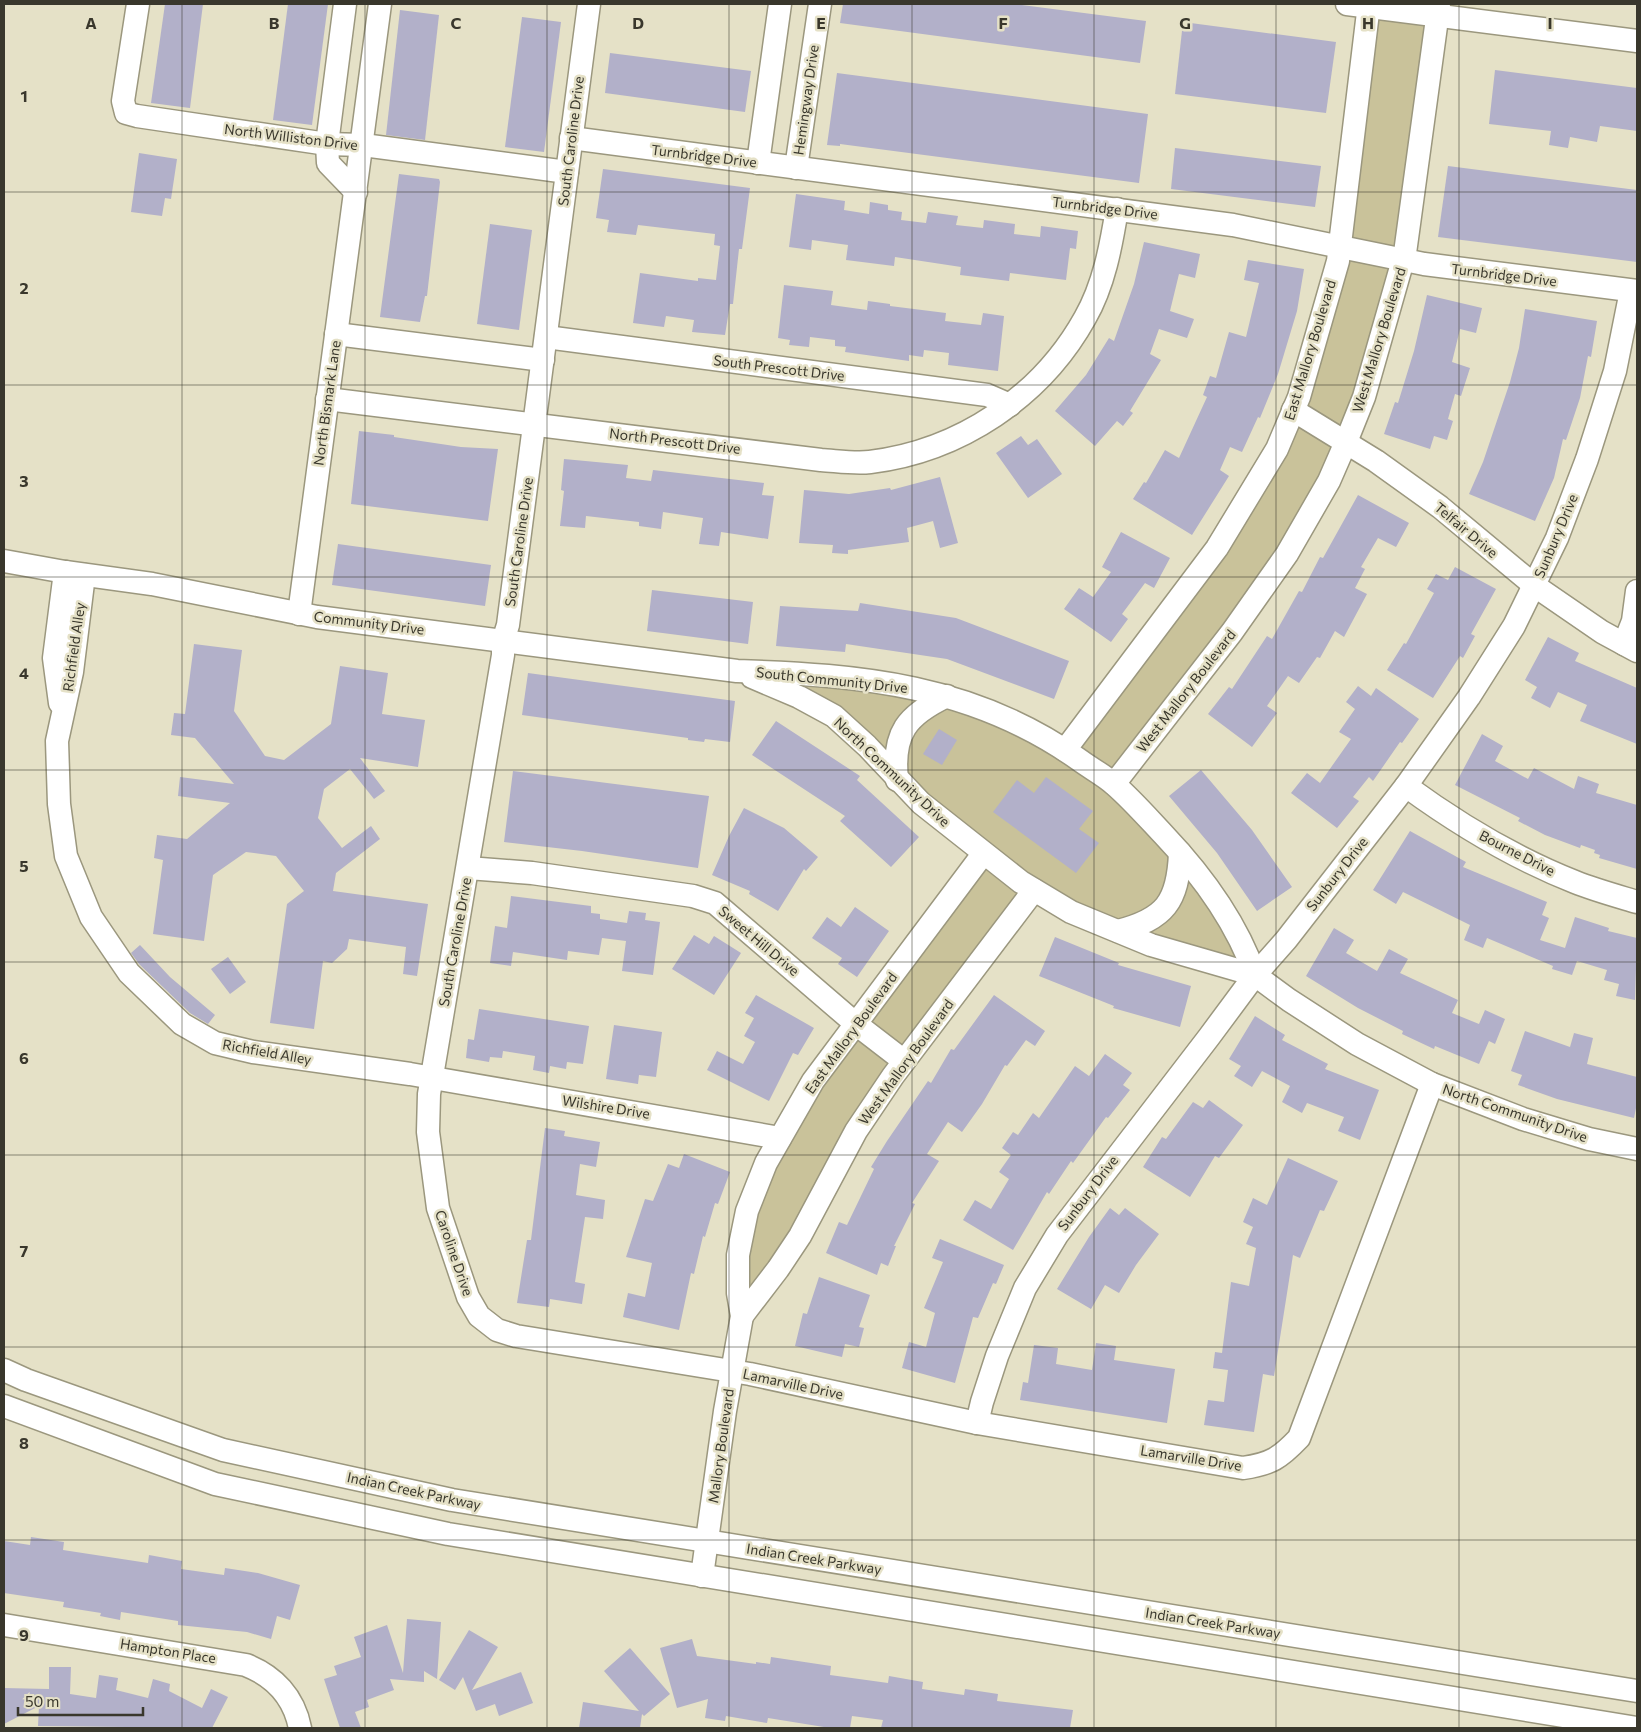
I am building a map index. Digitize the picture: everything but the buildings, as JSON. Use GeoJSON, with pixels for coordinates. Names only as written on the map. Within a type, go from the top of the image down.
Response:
{"type":"FeatureCollection","features":[{"type":"Feature","properties":{"kind":"street","name":"North Williston Drive"},"geometry":{"type":"LineString","coordinates":[[138,4],[123,101],[126,113],[327,144],[363,145],[567,172]]}},
{"type":"Feature","properties":{"kind":"street"},"geometry":{"type":"LineString","coordinates":[[345,4],[327,144],[328,163],[356,192]]}},
{"type":"Feature","properties":{"kind":"street","name":"North Bismark Lane"},"geometry":{"type":"LineString","coordinates":[[299,614],[363,145],[380,4]]}},
{"type":"Feature","properties":{"kind":"street","name":"South Caroline Drive"},"geometry":{"type":"LineString","coordinates":[[431,1078],[468,868],[503,655],[503,641],[508,625],[589,4]]}},
{"type":"Feature","properties":{"kind":"street"},"geometry":{"type":"LineString","coordinates":[[758,163],[780,4]]}},
{"type":"Feature","properties":{"kind":"street","name":"Hemingway Drive"},"geometry":{"type":"LineString","coordinates":[[796,168],[820,4]]}},
{"type":"Feature","properties":{"kind":"street"},"geometry":{"type":"LineString","coordinates":[[1362,5],[1438,9],[1637,41]]}},
{"type":"Feature","properties":{"kind":"street","name":"East Mallory Boulevard"},"geometry":{"type":"LineString","coordinates":[[1065,750],[1217,548],[1277,449],[1293,410],[1335,270],[1340,247],[1362,5]]}},
{"type":"Feature","properties":{"kind":"street","name":"West Mallory Boulevard"},"geometry":{"type":"LineString","coordinates":[[1114,784],[1232,632],[1287,554],[1329,481],[1346,442],[1364,397],[1403,259],[1438,9]]}},
{"type":"Feature","properties":{"kind":"street","name":"Turnbridge Drive"},"geometry":{"type":"LineString","coordinates":[[571,138],[1233,225],[1424,264],[1634,291]]}},
{"type":"Feature","properties":{"kind":"street","name":"North Prescott Drive"},"geometry":{"type":"LineString","coordinates":[[328,399],[535,423],[812,459],[869,463],[946,444],[1022,397],[1061,356],[1086,317],[1108,259],[1117,210]]}},
{"type":"Feature","properties":{"kind":"street","name":"Sunbury Drive"},"geometry":{"type":"LineString","coordinates":[[977,1423],[997,1356],[1025,1288],[1057,1235],[1255,975],[1286,940],[1406,786],[1469,697],[1514,626],[1557,538],[1587,460],[1615,371],[1634,291]]}},
{"type":"Feature","properties":{"kind":"street"},"geometry":{"type":"LineString","coordinates":[[336,334],[543,360]]}},
{"type":"Feature","properties":{"kind":"street","name":"South Prescott Drive"},"geometry":{"type":"LineString","coordinates":[[546,338],[987,395],[1010,405]]}},
{"type":"Feature","properties":{"kind":"street","name":"Telfair Drive"},"geometry":{"type":"LineString","coordinates":[[1293,410],[1346,442],[1440,506],[1535,586],[1630,647]]}},
{"type":"Feature","properties":{"kind":"street","name":"Community Drive"},"geometry":{"type":"LineString","coordinates":[[4,561],[74,574],[152,584],[299,614],[737,671]]}},
{"type":"Feature","properties":{"kind":"street","name":"Richfield Alley"},"geometry":{"type":"LineString","coordinates":[[74,574],[54,658],[62,718],[57,741],[58,787],[66,856],[91,917],[129,973],[182,1024],[215,1043],[253,1052],[431,1078]]}},
{"type":"Feature","properties":{"kind":"street"},"geometry":{"type":"LineString","coordinates":[[1630,647],[1637,592]]}},
{"type":"Feature","properties":{"kind":"street","name":"South Community Drive"},"geometry":{"type":"LineString","coordinates":[[737,671],[896,684],[947,696],[1008,718],[1065,750],[1114,784],[1180,853],[1211,891],[1233,926],[1246,950],[1255,975]]}},
{"type":"Feature","properties":{"kind":"street","name":"North Community Drive"},"geometry":{"type":"LineString","coordinates":[[737,671],[798,696],[834,716],[867,746],[897,780],[921,803],[983,854],[1034,890],[1071,912],[1151,945],[1255,975],[1289,1000],[1357,1044],[1432,1084],[1522,1118],[1589,1139],[1637,1149]]}},
{"type":"Feature","properties":{"kind":"street"},"geometry":{"type":"LineString","coordinates":[[897,780],[897,749],[901,732],[911,718],[925,707],[947,696]]}},
{"type":"Feature","properties":{"kind":"street","name":"Bourne Drive"},"geometry":{"type":"LineString","coordinates":[[1406,786],[1446,816],[1528,862],[1577,883],[1637,902]]}},
{"type":"Feature","properties":{"kind":"street"},"geometry":{"type":"LineString","coordinates":[[1118,931],[1152,920],[1169,903],[1180,872],[1180,853]]}},
{"type":"Feature","properties":{"kind":"street","name":"East Mallory Boulevard"},"geometry":{"type":"LineString","coordinates":[[742,1316],[738,1293],[738,1255],[747,1211],[766,1163],[813,1081],[983,854]]}},
{"type":"Feature","properties":{"kind":"street","name":"Sweet Hill Drive"},"geometry":{"type":"LineString","coordinates":[[468,868],[532,873],[693,896],[715,903],[856,1024],[904,1061]]}},
{"type":"Feature","properties":{"kind":"street","name":"West Mallory Boulevard"},"geometry":{"type":"LineString","coordinates":[[742,1316],[778,1269],[800,1236],[856,1131],[904,1061],[1034,890]]}},
{"type":"Feature","properties":{"kind":"street","name":"Wilshire Drive"},"geometry":{"type":"LineString","coordinates":[[431,1078],[780,1138]]}},
{"type":"Feature","properties":{"kind":"street","name":"Caroline Drive"},"geometry":{"type":"LineString","coordinates":[[431,1078],[428,1132],[438,1208],[468,1297],[479,1316],[498,1330],[516,1336],[732,1372]]}},
{"type":"Feature","properties":{"kind":"street","name":"Lamarville Drive"},"geometry":{"type":"LineString","coordinates":[[732,1372],[977,1423],[1243,1468],[1264,1465],[1284,1454],[1300,1438],[1432,1084]]}},
{"type":"Feature","properties":{"kind":"street","name":"Mallory Boulevard"},"geometry":{"type":"LineString","coordinates":[[702,1576],[742,1316]]}},
{"type":"Feature","properties":{"kind":"street","name":"Indian Creek Parkway"},"geometry":{"type":"LineString","coordinates":[[4,1370],[26,1380],[223,1450],[452,1500],[1637,1691]]}},
{"type":"Feature","properties":{"kind":"street"},"geometry":{"type":"LineString","coordinates":[[4,1406],[215,1484],[448,1534],[1637,1728]]}},
{"type":"Feature","properties":{"kind":"street","name":"Hampton Place"},"geometry":{"type":"LineString","coordinates":[[4,1626],[246,1665],[258,1670],[279,1686],[294,1708],[300,1728]]}},
{"type":"Feature","properties":{"kind":"shaded area"},"geometry":{"type":"Polygon","coordinates":[[[1376,4],[1431,4],[1400,243],[1346,428],[1296,526],[1114,779],[1215,904],[1244,966],[1149,939],[1034,882],[776,1257],[748,1292],[747,1249],[767,1176],[867,1017],[991,849],[919,790],[857,721],[794,683],[908,694],[994,724],[1063,759],[1208,568],[1323,339],[1376,4]]]}}]}
